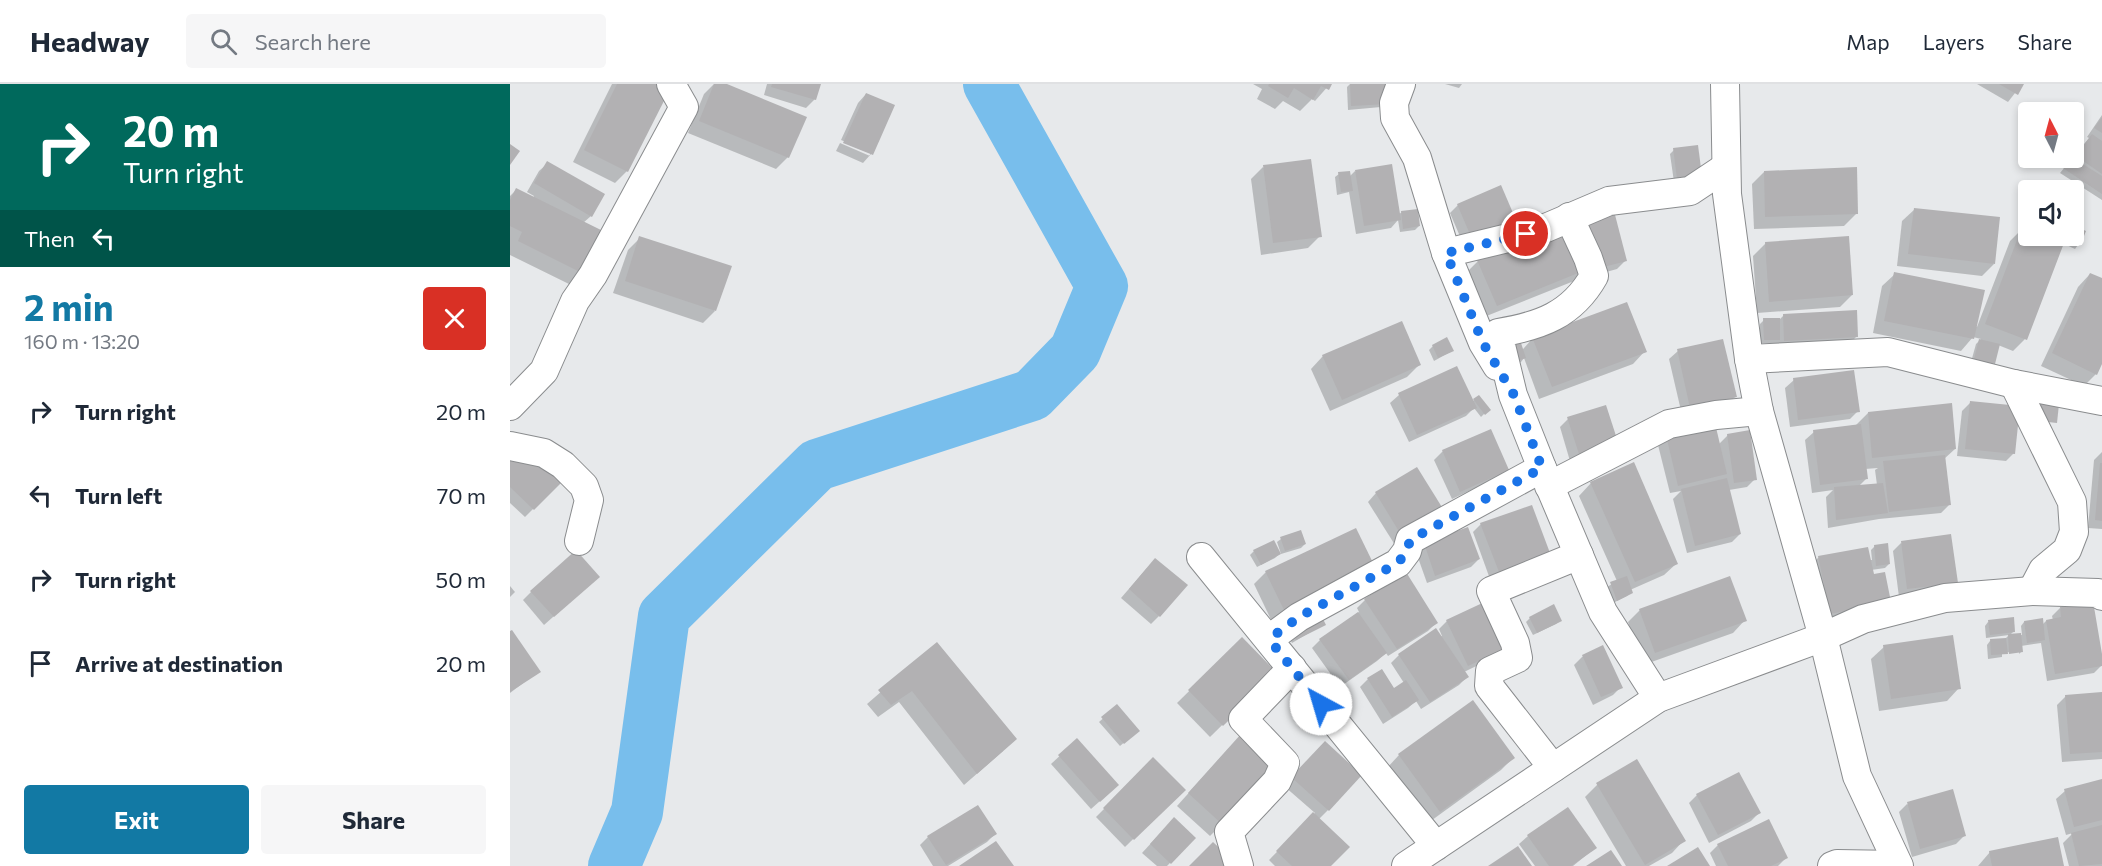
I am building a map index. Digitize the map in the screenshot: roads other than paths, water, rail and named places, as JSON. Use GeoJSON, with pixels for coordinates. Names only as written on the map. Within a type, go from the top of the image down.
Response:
{"type":"FeatureCollection","features":[{"type":"Feature","properties":{"kind":"street"},"geometry":{"type":"LineString","coordinates":[[1725,87],[1727,194],[1749,359],[1759,411],[1823,637],[1857,776],[1899,865],[1838,864],[1832,866]]}},
{"type":"Feature","properties":{"kind":"street"},"geometry":{"type":"LineString","coordinates":[[510,406],[544,371],[575,301],[593,275],[683,92]]}},
{"type":"Feature","properties":{"kind":"street"},"geometry":{"type":"LineString","coordinates":[[1397,102],[1446,253],[1483,343],[1514,395]]}},
{"type":"Feature","properties":{"kind":"street"},"geometry":{"type":"LineString","coordinates":[[1446,253],[1541,230],[1609,201],[1690,191],[1726,167]]}},
{"type":"Feature","properties":{"kind":"street"},"geometry":{"type":"LineString","coordinates":[[1569,217],[1588,258],[1593,276],[1586,290],[1561,314],[1528,328],[1498,333],[1514,395],[1603,612],[1658,698]]}},
{"type":"Feature","properties":{"kind":"street"},"geometry":{"type":"LineString","coordinates":[[1749,359],[1888,352],[2014,384],[2102,401]]}},
{"type":"Feature","properties":{"kind":"street"},"geometry":{"type":"LineString","coordinates":[[2014,384],[2072,502],[2074,532],[2067,550],[2043,570],[2032,591]]}},
{"type":"Feature","properties":{"kind":"street"},"geometry":{"type":"LineString","coordinates":[[1272,643],[1276,634],[1292,622],[1398,563],[1407,551],[1410,540],[1546,477],[1669,424],[1716,415],[1759,411]]}},
{"type":"Feature","properties":{"kind":"street"},"geometry":{"type":"LineString","coordinates":[[510,446],[544,453],[563,465],[584,486],[589,500],[579,541]]}},
{"type":"Feature","properties":{"kind":"street"},"geometry":{"type":"LineString","coordinates":[[1553,768],[1490,686],[1490,671],[1518,658],[1515,643],[1491,591],[1579,555]]}},
{"type":"Feature","properties":{"kind":"street"},"geometry":{"type":"LineString","coordinates":[[1201,557],[1436,846]]}},
{"type":"Feature","properties":{"kind":"street"},"geometry":{"type":"LineString","coordinates":[[1406,866],[1658,698],[1823,637],[1863,619],[1945,598],[2032,591],[2098,593],[2102,596]]}},
{"type":"Feature","properties":{"kind":"street"},"geometry":{"type":"LineString","coordinates":[[1239,866],[1229,832],[1277,781],[1285,763],[1243,719],[1292,668]]}},
{"type":"Feature","properties":{"kind":"waterway"},"geometry":{"type":"LineString","coordinates":[[614,866],[637,812],[664,616],[817,465],[1032,395],[1075,351],[1102,286],[989,84]]}}]}
